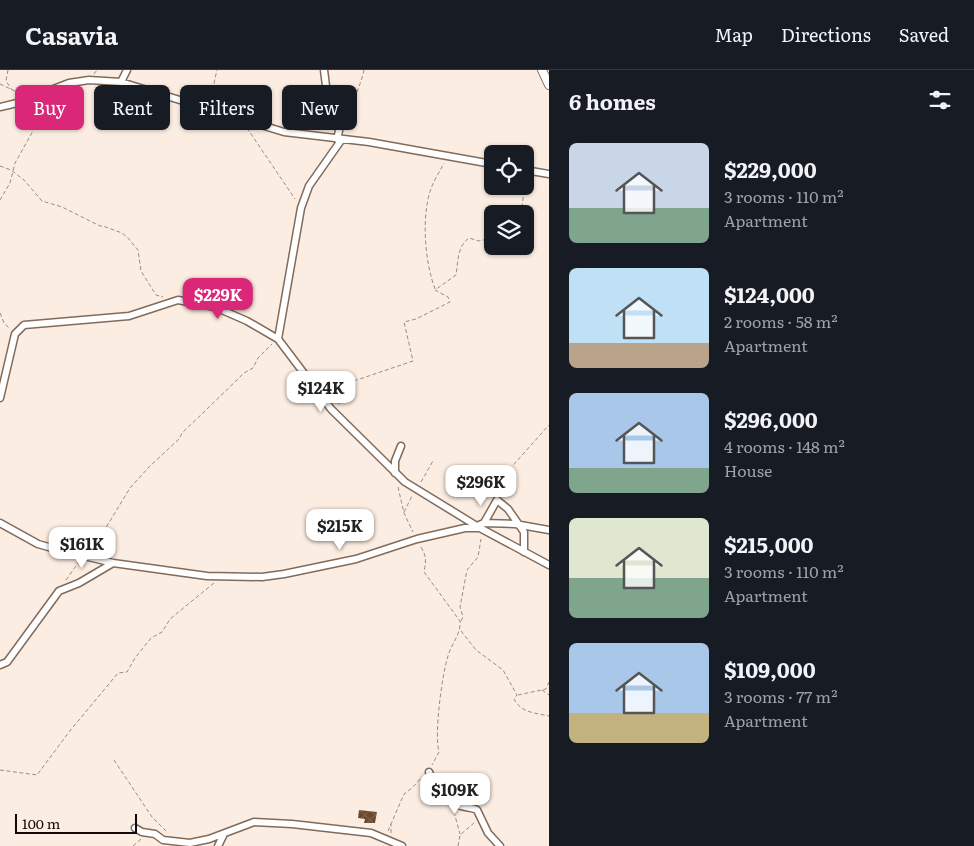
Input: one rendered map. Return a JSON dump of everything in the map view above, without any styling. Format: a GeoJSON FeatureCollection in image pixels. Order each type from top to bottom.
{"type":"FeatureCollection","features":[{"type":"Feature","properties":{"kind":"street"},"geometry":{"type":"LineString","coordinates":[[121,82],[127,70]]}},
{"type":"Feature","properties":{"kind":"street"},"geometry":{"type":"LineString","coordinates":[[278,339],[301,208],[309,186],[339,139],[339,131],[326,86],[324,70]]}},
{"type":"Feature","properties":{"kind":"street"},"geometry":{"type":"LineString","coordinates":[[542,70],[549,85]]}},
{"type":"Feature","properties":{"kind":"street"},"geometry":{"type":"LineString","coordinates":[[66,85],[89,80],[121,82],[180,99]]}},
{"type":"Feature","properties":{"kind":"street"},"geometry":{"type":"LineString","coordinates":[[0,107],[15,102]]}},
{"type":"Feature","properties":{"kind":"street"},"geometry":{"type":"LineString","coordinates":[[272,129],[448,155],[484,162]]}},
{"type":"Feature","properties":{"kind":"street"},"geometry":{"type":"LineString","coordinates":[[534,172],[549,174]]}},
{"type":"Feature","properties":{"kind":"street"},"geometry":{"type":"LineString","coordinates":[[0,398],[15,334],[24,325],[128,316],[178,300],[215,307],[278,339],[331,410],[395,473],[416,490],[549,565]]}},
{"type":"Feature","properties":{"kind":"street"},"geometry":{"type":"LineString","coordinates":[[395,473],[395,461],[401,446]]}},
{"type":"Feature","properties":{"kind":"street"},"geometry":{"type":"LineString","coordinates":[[482,527],[496,500],[508,508],[518,524],[524,536],[524,552]]}},
{"type":"Feature","properties":{"kind":"street"},"geometry":{"type":"LineString","coordinates":[[0,523],[38,544],[114,563],[220,577],[262,577],[284,574],[356,558],[417,539],[465,528],[518,524],[549,530]]}},
{"type":"Feature","properties":{"kind":"street"},"geometry":{"type":"LineString","coordinates":[[0,665],[7,662],[59,591],[79,583],[114,563]]}},
{"type":"Feature","properties":{"kind":"street"},"geometry":{"type":"LineString","coordinates":[[429,772],[438,789],[455,804],[474,808],[488,833],[500,846]]}},
{"type":"Feature","properties":{"kind":"street"},"geometry":{"type":"LineString","coordinates":[[135,828],[142,832],[155,834],[164,840],[197,842],[258,822],[337,828],[371,833],[402,846]]}},
{"type":"Feature","properties":{"kind":"street"},"geometry":{"type":"LineString","coordinates":[[218,846],[224,834]]}},
{"type":"Feature","properties":{"kind":"path"},"geometry":{"type":"LineString","coordinates":[[8,70],[6,81],[12,91]]}},
{"type":"Feature","properties":{"kind":"path"},"geometry":{"type":"LineString","coordinates":[[214,85],[217,70]]}},
{"type":"Feature","properties":{"kind":"path"},"geometry":{"type":"LineString","coordinates":[[339,131],[361,83],[364,70]]}},
{"type":"Feature","properties":{"kind":"path"},"geometry":{"type":"LineString","coordinates":[[0,84],[15,92]]}},
{"type":"Feature","properties":{"kind":"path"},"geometry":{"type":"LineString","coordinates":[[0,200],[10,183],[11,170],[34,130]]}},
{"type":"Feature","properties":{"kind":"path"},"geometry":{"type":"LineString","coordinates":[[247,130],[267,156],[301,208]]}},
{"type":"Feature","properties":{"kind":"path"},"geometry":{"type":"LineString","coordinates":[[331,410],[344,401],[345,384],[413,361],[404,322],[433,312],[450,302],[448,297],[435,290],[431,278],[428,256],[427,205],[433,182],[448,155]]}},
{"type":"Feature","properties":{"kind":"path"},"geometry":{"type":"LineString","coordinates":[[0,166],[11,170],[24,180],[42,201],[62,207],[100,226],[122,233],[138,250],[142,262],[141,271],[156,295],[178,300]]}},
{"type":"Feature","properties":{"kind":"path"},"geometry":{"type":"LineString","coordinates":[[435,290],[456,275],[457,259],[465,241],[469,238],[484,241]]}},
{"type":"Feature","properties":{"kind":"path"},"geometry":{"type":"LineString","coordinates":[[0,314],[4,323],[15,334]]}},
{"type":"Feature","properties":{"kind":"path"},"geometry":{"type":"LineString","coordinates":[[90,557],[130,488],[149,466],[179,439],[182,433],[244,373],[253,368],[258,358],[278,339]]}},
{"type":"Feature","properties":{"kind":"path"},"geometry":{"type":"LineString","coordinates":[[496,500],[502,492],[508,471],[549,425]]}},
{"type":"Feature","properties":{"kind":"path"},"geometry":{"type":"LineString","coordinates":[[404,513],[433,460]]}},
{"type":"Feature","properties":{"kind":"path"},"geometry":{"type":"LineString","coordinates":[[395,473],[404,513],[426,554],[424,572],[460,621]]}},
{"type":"Feature","properties":{"kind":"path"},"geometry":{"type":"LineString","coordinates":[[482,527],[478,557],[467,570],[460,607],[462,617],[460,621],[461,630],[476,650],[503,670],[517,695],[515,703],[538,715],[549,716]]}},
{"type":"Feature","properties":{"kind":"path"},"geometry":{"type":"LineString","coordinates":[[59,591],[83,555]]}},
{"type":"Feature","properties":{"kind":"path"},"geometry":{"type":"LineString","coordinates":[[0,770],[37,775],[118,672],[127,672],[135,658],[151,638],[162,632],[170,619],[208,590],[220,577]]}},
{"type":"Feature","properties":{"kind":"path"},"geometry":{"type":"LineString","coordinates":[[388,840],[391,823],[404,794],[429,772],[439,752],[436,744],[448,655],[461,630]]}},
{"type":"Feature","properties":{"kind":"path"},"geometry":{"type":"LineString","coordinates":[[515,697],[521,693],[546,689],[549,682]]}},
{"type":"Feature","properties":{"kind":"path"},"geometry":{"type":"LineString","coordinates":[[541,690],[549,695]]}},
{"type":"Feature","properties":{"kind":"path"},"geometry":{"type":"LineString","coordinates":[[114,760],[152,817],[173,842]]}},
{"type":"Feature","properties":{"kind":"path"},"geometry":{"type":"LineString","coordinates":[[455,804],[453,814],[460,835],[458,846]]}},
{"type":"Feature","properties":{"kind":"path"},"geometry":{"type":"LineString","coordinates":[[460,835],[476,820],[478,813]]}},
{"type":"Feature","properties":{"kind":"path"},"geometry":{"type":"LineString","coordinates":[[388,840],[391,823]]}},
{"type":"Feature","properties":{"kind":"building"},"geometry":{"type":"Polygon","coordinates":[[[359,810],[377,812],[375,823],[364,823],[365,819],[358,818],[359,810]]]}}]}
